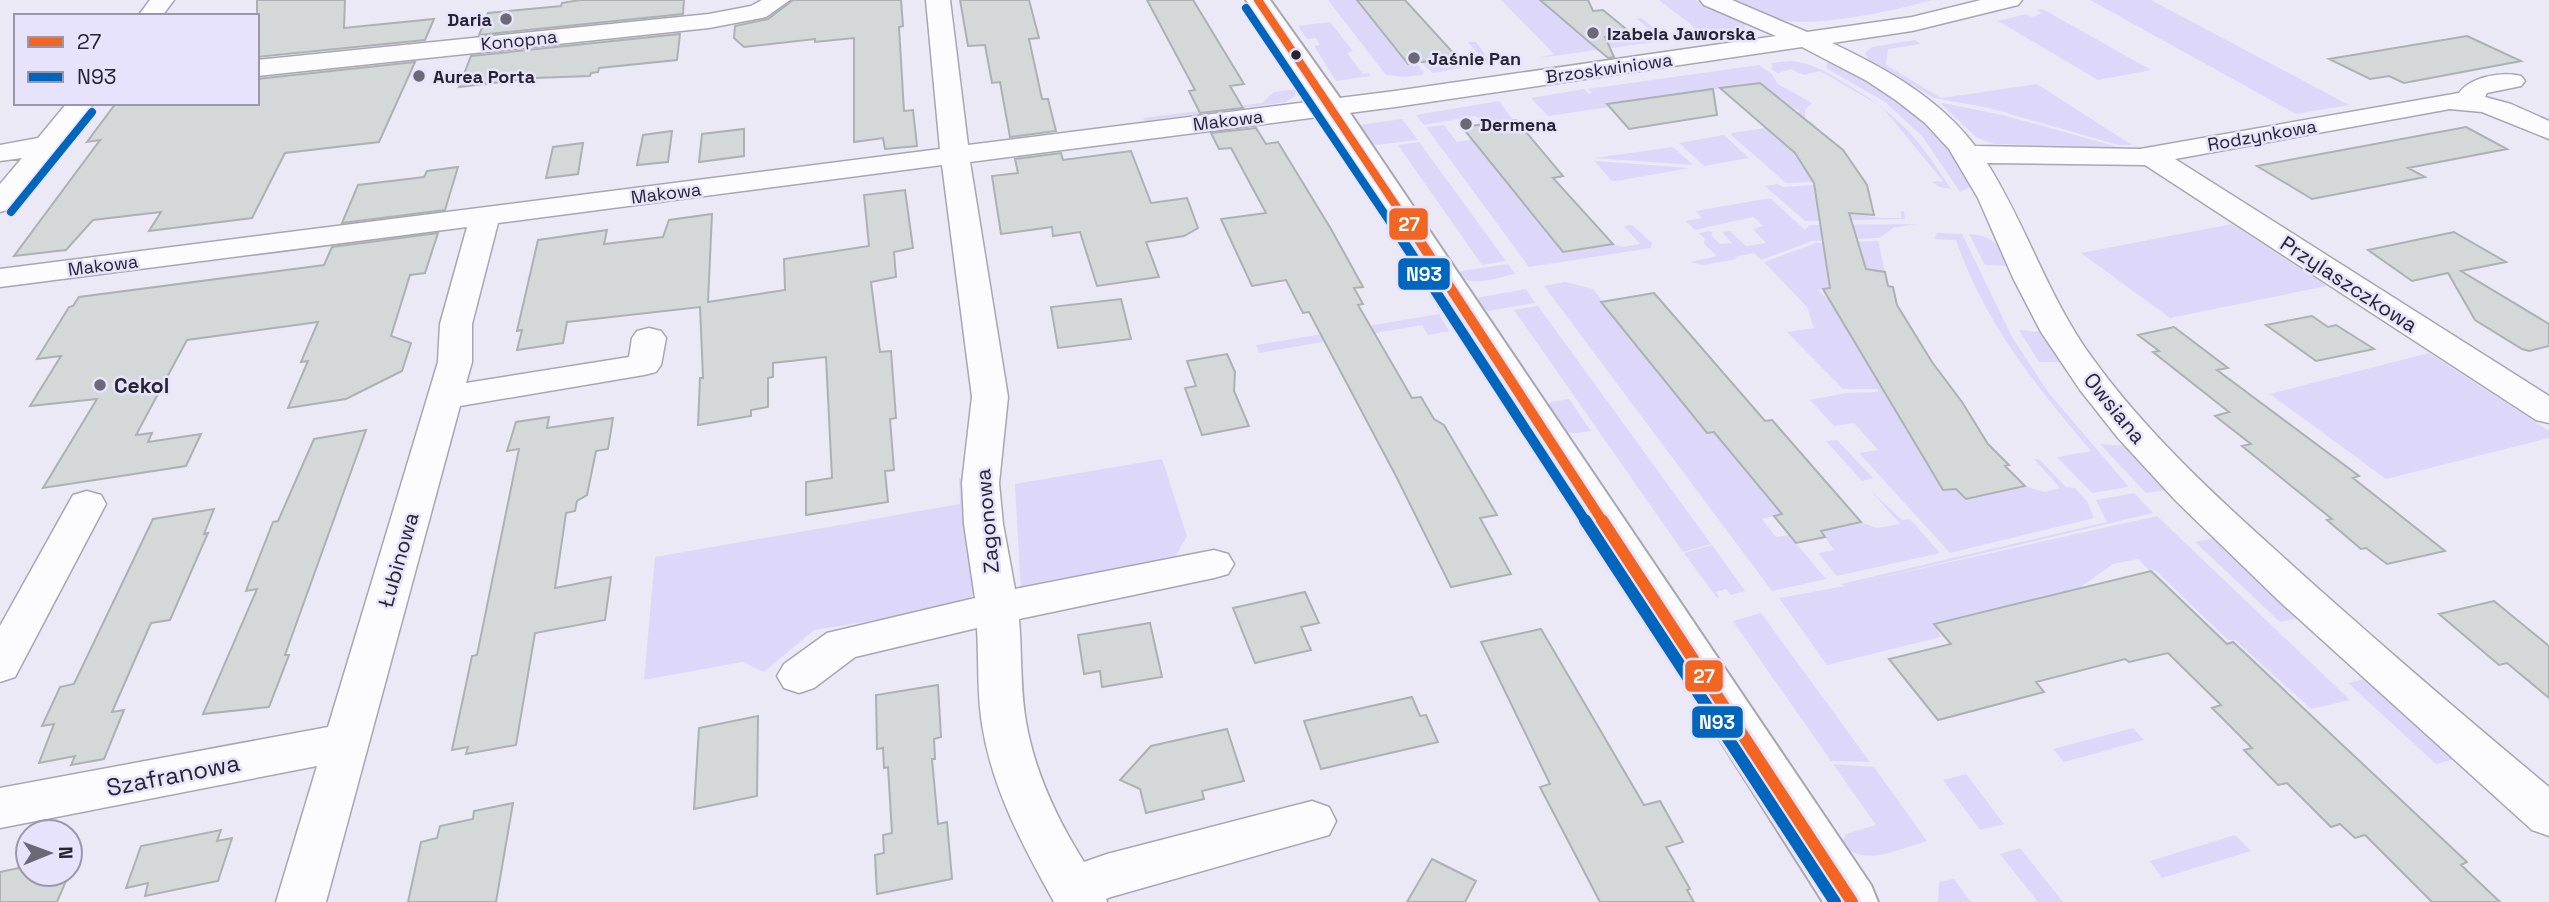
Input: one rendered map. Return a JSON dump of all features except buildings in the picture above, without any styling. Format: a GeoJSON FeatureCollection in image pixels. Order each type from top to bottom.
{"type":"FeatureCollection","features":[{"type":"Feature","properties":{"kind":"street","name":"Konopna"},"geometry":{"type":"LineString","coordinates":[[259,68],[709,20],[758,12],[778,0]]}},
{"type":"Feature","properties":{"kind":"street","name":"Zagonowa"},"geometry":{"type":"LineString","coordinates":[[938,0],[956,156],[990,397],[990,424],[981,460],[981,497],[997,608],[1004,721],[1012,761],[1041,828],[1078,895]]}},
{"type":"Feature","properties":{"kind":"street"},"geometry":{"type":"LineString","coordinates":[[1258,0],[1332,107],[1852,902]]}},
{"type":"Feature","properties":{"kind":"street","name":"Owsiana"},"geometry":{"type":"LineString","coordinates":[[1712,0],[1897,88],[1936,119],[1967,154],[2054,325],[2087,376],[2119,416],[2222,525],[2549,816]]}},
{"type":"Feature","properties":{"kind":"street","name":"Brzoskwiniowa"},"geometry":{"type":"LineString","coordinates":[[1332,107],[1912,24],[2010,0]]}},
{"type":"Feature","properties":{"kind":"street"},"geometry":{"type":"LineString","coordinates":[[2471,101],[2472,93],[2479,87],[2512,80]]}},
{"type":"Feature","properties":{"kind":"street","name":"Rodzynkowa"},"geometry":{"type":"LineString","coordinates":[[1967,154],[2116,157],[2149,155],[2444,101],[2471,101],[2502,109],[2549,131]]}},
{"type":"Feature","properties":{"kind":"street"},"geometry":{"type":"LineString","coordinates":[[0,203],[79,105]]}},
{"type":"Feature","properties":{"kind":"street","name":"Makowa"},"geometry":{"type":"LineString","coordinates":[[0,278],[1332,107]]}},
{"type":"Feature","properties":{"kind":"street"},"geometry":{"type":"LineString","coordinates":[[0,153],[47,145]]}},
{"type":"Feature","properties":{"kind":"street","name":"Przylaszczkowa"},"geometry":{"type":"LineString","coordinates":[[2149,155],[2549,412]]}},
{"type":"Feature","properties":{"kind":"street","name":"Łubinowa"},"geometry":{"type":"LineString","coordinates":[[301,902],[455,362],[452,339],[456,318],[484,216]]}},
{"type":"Feature","properties":{"kind":"street"},"geometry":{"type":"LineString","coordinates":[[444,398],[645,366]]}},
{"type":"Feature","properties":{"kind":"street"},"geometry":{"type":"LineString","coordinates":[[0,665],[87,504]]}},
{"type":"Feature","properties":{"kind":"street"},"geometry":{"type":"LineString","coordinates":[[799,676],[842,644],[997,608],[1214,564]]}},
{"type":"Feature","properties":{"kind":"street","name":"Szafranowa"},"geometry":{"type":"LineString","coordinates":[[0,808],[345,742]]}},
{"type":"Feature","properties":{"kind":"street"},"geometry":{"type":"LineString","coordinates":[[1078,895],[1107,876],[1312,821]]}},
{"type":"Feature","properties":{"kind":"shaded area"},"geometry":{"type":"Polygon","coordinates":[[[1328,0],[1357,0],[1388,39],[1394,39],[1424,72],[1422,75],[1386,75],[1328,0]]]}},
{"type":"Feature","properties":{"kind":"shaded area"},"geometry":{"type":"Polygon","coordinates":[[[1501,0],[1540,0],[1559,17],[1565,16],[1570,26],[1603,49],[1540,58],[1554,54],[1501,0]]]}},
{"type":"Feature","properties":{"kind":"shaded area"},"geometry":{"type":"Polygon","coordinates":[[[1659,0],[1695,0],[1746,23],[1743,31],[1676,39],[1703,34],[1659,0]]]}},
{"type":"Feature","properties":{"kind":"shaded area"},"geometry":{"type":"Polygon","coordinates":[[[1731,0],[1932,0],[1850,18],[1805,22],[1768,17],[1731,0]]]}},
{"type":"Feature","properties":{"kind":"shaded area"},"geometry":{"type":"Polygon","coordinates":[[[2090,0],[2151,0],[2349,105],[2296,114],[2090,0]]]}},
{"type":"Feature","properties":{"kind":"shaded area"},"geometry":{"type":"Polygon","coordinates":[[[2042,9],[2151,70],[2098,80],[1998,21],[2026,14],[2032,17],[2042,13],[2036,10],[2042,9]]]}},
{"type":"Feature","properties":{"kind":"shaded area"},"geometry":{"type":"Polygon","coordinates":[[[1641,18],[1669,40],[1610,48],[1598,38],[1653,32],[1637,19],[1641,18]]]}},
{"type":"Feature","properties":{"kind":"shaded area"},"geometry":{"type":"Polygon","coordinates":[[[1330,22],[1353,51],[1347,53],[1363,74],[1369,73],[1371,76],[1336,81],[1314,46],[1320,45],[1316,38],[1307,39],[1298,26],[1330,22]]]}},
{"type":"Feature","properties":{"kind":"shaded area"},"geometry":{"type":"Polygon","coordinates":[[[1915,40],[1921,44],[1888,49],[1886,65],[1941,98],[2037,84],[2132,145],[2118,145],[1989,108],[1934,98],[1868,60],[1865,53],[1872,47],[1915,40]]]}},
{"type":"Feature","properties":{"kind":"shaded area"},"geometry":{"type":"Polygon","coordinates":[[[1468,42],[1476,42],[1491,63],[1433,73],[1421,62],[1481,57],[1468,42]]]}},
{"type":"Feature","properties":{"kind":"shaded area"},"geometry":{"type":"Polygon","coordinates":[[[1828,60],[1894,97],[1924,120],[1953,152],[1972,186],[1960,192],[1922,136],[1885,102],[1826,68],[1828,60]]]}},
{"type":"Feature","properties":{"kind":"shaded area"},"geometry":{"type":"Polygon","coordinates":[[[1790,61],[1822,70],[1878,104],[1820,71],[1804,75],[1791,69],[1778,73],[1770,69],[1773,67],[1771,63],[1790,61]]]}},
{"type":"Feature","properties":{"kind":"shaded area"},"geometry":{"type":"Polygon","coordinates":[[[1759,65],[1772,74],[1778,84],[1812,103],[1805,110],[1805,118],[1784,122],[1800,111],[1786,104],[1760,83],[1608,104],[1609,107],[1548,116],[1531,98],[1584,89],[1589,94],[1592,93],[1588,89],[1759,65]]]}},
{"type":"Feature","properties":{"kind":"shaded area"},"geometry":{"type":"Polygon","coordinates":[[[1296,89],[1295,96],[1286,102],[1145,121],[1143,118],[1262,103],[1274,92],[1296,89]]]}},
{"type":"Feature","properties":{"kind":"shaded area"},"geometry":{"type":"Polygon","coordinates":[[[1499,101],[1513,120],[1485,123],[1475,116],[1424,125],[1416,115],[1499,101]]]}},
{"type":"Feature","properties":{"kind":"shaded area"},"geometry":{"type":"Polygon","coordinates":[[[1941,104],[2003,115],[2118,147],[1994,144],[1976,137],[1941,104]]]}},
{"type":"Feature","properties":{"kind":"shaded area"},"geometry":{"type":"Polygon","coordinates":[[[1884,109],[1927,153],[1951,189],[1932,182],[1943,181],[1884,109]]]}},
{"type":"Feature","properties":{"kind":"shaded area"},"geometry":{"type":"Polygon","coordinates":[[[1402,119],[1418,140],[1372,144],[1358,125],[1402,119]]]}},
{"type":"Feature","properties":{"kind":"shaded area"},"geometry":{"type":"Polygon","coordinates":[[[1811,121],[1817,128],[1796,131],[1780,140],[1795,153],[1813,182],[1786,183],[1731,135],[1732,133],[1811,121]]]}},
{"type":"Feature","properties":{"kind":"shaded area"},"geometry":{"type":"Polygon","coordinates":[[[1444,125],[1457,142],[1474,139],[1563,252],[1612,244],[1623,247],[1640,244],[1624,226],[1632,225],[1652,243],[1651,248],[1529,267],[1426,127],[1444,125]]]}},
{"type":"Feature","properties":{"kind":"shaded area"},"geometry":{"type":"Polygon","coordinates":[[[1724,135],[1749,158],[1704,166],[1679,143],[1724,135]]]}},
{"type":"Feature","properties":{"kind":"shaded area"},"geometry":{"type":"Polygon","coordinates":[[[1419,142],[1506,261],[1482,265],[1398,145],[1419,142]]]}},
{"type":"Feature","properties":{"kind":"shaded area"},"geometry":{"type":"Polygon","coordinates":[[[1673,147],[1693,165],[1594,158],[1673,147]]]}},
{"type":"Feature","properties":{"kind":"shaded area"},"geometry":{"type":"Polygon","coordinates":[[[1594,161],[1690,168],[1612,181],[1594,161]]]}},
{"type":"Feature","properties":{"kind":"shaded area"},"geometry":{"type":"Polygon","coordinates":[[[1778,184],[1783,187],[1814,185],[1819,210],[1882,218],[1901,218],[1901,211],[1904,211],[1905,219],[1805,221],[1765,186],[1778,184]]]}},
{"type":"Feature","properties":{"kind":"shaded area"},"geometry":{"type":"Polygon","coordinates":[[[1770,198],[1805,230],[1809,225],[1916,224],[1893,228],[1879,238],[1812,241],[1761,260],[1754,253],[1703,265],[1690,262],[1717,256],[1704,244],[1705,239],[1699,233],[1710,231],[1720,244],[1732,243],[1722,232],[1730,231],[1746,246],[1766,243],[1753,229],[1763,226],[1753,217],[1695,230],[1686,221],[1702,218],[1696,211],[1770,198]]]}},
{"type":"Feature","properties":{"kind":"shaded area"},"geometry":{"type":"Polygon","coordinates":[[[2232,224],[2327,286],[2170,318],[2081,253],[2232,224]]]}},
{"type":"Feature","properties":{"kind":"shaded area"},"geometry":{"type":"Polygon","coordinates":[[[1937,233],[1962,234],[2012,337],[2048,392],[2129,487],[2092,493],[2057,457],[2091,451],[2013,352],[1981,298],[1956,240],[1934,239],[1937,233]]]}},
{"type":"Feature","properties":{"kind":"shaded area"},"geometry":{"type":"Polygon","coordinates":[[[1969,234],[1995,242],[2009,266],[1985,265],[1969,234]]]}},
{"type":"Feature","properties":{"kind":"shaded area"},"geometry":{"type":"Polygon","coordinates":[[[1878,241],[1885,272],[1826,262],[1830,288],[1818,290],[1834,304],[1943,489],[1956,489],[1966,499],[2025,486],[2044,492],[2060,488],[2034,459],[2039,459],[2066,487],[2075,488],[2087,501],[2094,518],[1950,553],[1859,453],[1878,450],[1854,423],[1834,426],[1810,400],[1846,393],[1878,392],[1878,389],[1843,389],[1787,332],[1814,328],[1807,307],[1764,262],[1816,243],[1878,241]]]}},
{"type":"Feature","properties":{"kind":"shaded area"},"geometry":{"type":"Polygon","coordinates":[[[1508,264],[1515,274],[1470,281],[1458,274],[1462,271],[1508,264]]]}},
{"type":"Feature","properties":{"kind":"shaded area"},"geometry":{"type":"Polygon","coordinates":[[[1565,282],[1593,289],[1707,433],[1714,432],[1782,514],[1762,519],[1776,537],[1789,535],[1826,579],[1772,591],[1544,286],[1565,282]]]}},
{"type":"Feature","properties":{"kind":"shaded area"},"geometry":{"type":"Polygon","coordinates":[[[1526,289],[1535,303],[1488,311],[1476,300],[1481,297],[1526,289]]]}},
{"type":"Feature","properties":{"kind":"shaded area"},"geometry":{"type":"Polygon","coordinates":[[[1538,306],[1711,544],[1683,552],[1514,310],[1538,306]]]}},
{"type":"Feature","properties":{"kind":"shaded area"},"geometry":{"type":"Polygon","coordinates":[[[1439,314],[1449,331],[1428,335],[1422,325],[1259,353],[1256,345],[1439,314]]]}},
{"type":"Feature","properties":{"kind":"shaded area"},"geometry":{"type":"Polygon","coordinates":[[[2019,330],[2041,332],[2062,362],[2039,362],[2019,330]]]}},
{"type":"Feature","properties":{"kind":"shaded area"},"geometry":{"type":"Polygon","coordinates":[[[2429,353],[2549,431],[2549,438],[2386,479],[2270,394],[2429,353]]]}},
{"type":"Feature","properties":{"kind":"shaded area"},"geometry":{"type":"Polygon","coordinates":[[[1569,399],[1591,431],[1568,432],[1557,422],[1548,407],[1551,402],[1569,399]]]}},
{"type":"Feature","properties":{"kind":"shaded area"},"geometry":{"type":"Polygon","coordinates":[[[1837,440],[1873,478],[1862,481],[1826,441],[1837,440]]]}},
{"type":"Feature","properties":{"kind":"shaded area"},"geometry":{"type":"Polygon","coordinates":[[[2100,444],[2128,446],[2168,490],[2146,493],[2100,444]]]}},
{"type":"Feature","properties":{"kind":"shaded area"},"geometry":{"type":"Polygon","coordinates":[[[1162,459],[1187,536],[1170,566],[1021,594],[1015,484],[1162,459]]]}},
{"type":"Feature","properties":{"kind":"shaded area"},"geometry":{"type":"Polygon","coordinates":[[[967,477],[976,592],[961,607],[814,630],[764,672],[742,662],[644,680],[655,557],[960,504],[959,478],[967,477]]]}},
{"type":"Feature","properties":{"kind":"shaded area"},"geometry":{"type":"Polygon","coordinates":[[[1871,491],[1902,520],[1910,519],[1940,553],[1837,576],[1818,553],[1834,550],[1821,531],[1861,522],[1877,528],[1900,524],[1871,491]]]}},
{"type":"Feature","properties":{"kind":"shaded area"},"geometry":{"type":"Polygon","coordinates":[[[2134,493],[2153,513],[1870,580],[2157,516],[2350,700],[2311,709],[2235,640],[2228,640],[2155,570],[2149,570],[2138,559],[2113,564],[2078,589],[1934,623],[1941,637],[1827,665],[1779,598],[1845,586],[1841,584],[2107,522],[2096,500],[2134,493]]]}},
{"type":"Feature","properties":{"kind":"shaded area"},"geometry":{"type":"Polygon","coordinates":[[[2219,539],[2303,617],[2280,622],[2195,542],[2219,539]]]}},
{"type":"Feature","properties":{"kind":"shaded area"},"geometry":{"type":"Polygon","coordinates":[[[1712,545],[1745,591],[1731,595],[1726,589],[1716,592],[1719,597],[1717,598],[1684,553],[1712,545]]]}},
{"type":"Feature","properties":{"kind":"shaded area"},"geometry":{"type":"Polygon","coordinates":[[[1761,613],[1870,762],[1831,761],[1733,621],[1761,613]]]}},
{"type":"Feature","properties":{"kind":"shaded area"},"geometry":{"type":"Polygon","coordinates":[[[2369,678],[2460,757],[2436,764],[2348,683],[2369,678]]]}},
{"type":"Feature","properties":{"kind":"shaded area"},"geometry":{"type":"Polygon","coordinates":[[[2133,728],[2144,740],[2064,762],[2053,749],[2133,728]]]}},
{"type":"Feature","properties":{"kind":"shaded area"},"geometry":{"type":"Polygon","coordinates":[[[1833,764],[1874,767],[1927,841],[1882,855],[1859,855],[1850,850],[1842,842],[1846,834],[1876,825],[1833,764]]]}},
{"type":"Feature","properties":{"kind":"shaded area"},"geometry":{"type":"Polygon","coordinates":[[[1966,774],[2004,824],[1980,830],[1943,780],[1966,774]]]}},
{"type":"Feature","properties":{"kind":"shaded area"},"geometry":{"type":"Polygon","coordinates":[[[2235,835],[2251,851],[2162,878],[2150,861],[2235,835]]]}},
{"type":"Feature","properties":{"kind":"shaded area"},"geometry":{"type":"Polygon","coordinates":[[[2020,848],[2063,902],[2038,902],[2000,854],[2020,848]]]}},
{"type":"Feature","properties":{"kind":"shaded area"},"geometry":{"type":"Polygon","coordinates":[[[1954,879],[1971,902],[1938,902],[1939,882],[1954,879]]]}},
{"type":"Feature","properties":{"kind":"transit line","name":"27"},"geometry":{"type":"LineString","coordinates":[[1258,0],[1332,107],[1852,902]]}},
{"type":"Feature","properties":{"kind":"transit line","name":"N93"},"geometry":{"type":"LineString","coordinates":[[1246,8],[1320,115],[1835,902]]}},
{"type":"Feature","properties":{"kind":"transit line","name":"N93"},"geometry":{"type":"LineString","coordinates":[[11,212],[92,112]]}},
{"type":"Feature","properties":{"kind":"place","name":"Daria"},"geometry":{"type":"Point","coordinates":[506,19]}},
{"type":"Feature","properties":{"kind":"place","name":"Izabela Jaworska"},"geometry":{"type":"Point","coordinates":[1593,33]}},
{"type":"Feature","properties":{"kind":"place","name":"Jaśnie Pan"},"geometry":{"type":"Point","coordinates":[1414,58]}},
{"type":"Feature","properties":{"kind":"place","name":"Aurea Porta"},"geometry":{"type":"Point","coordinates":[419,76]}},
{"type":"Feature","properties":{"kind":"place","name":"Dermena"},"geometry":{"type":"Point","coordinates":[1466,124]}},
{"type":"Feature","properties":{"kind":"place","name":"Cekol"},"geometry":{"type":"Point","coordinates":[100,385]}}]}
